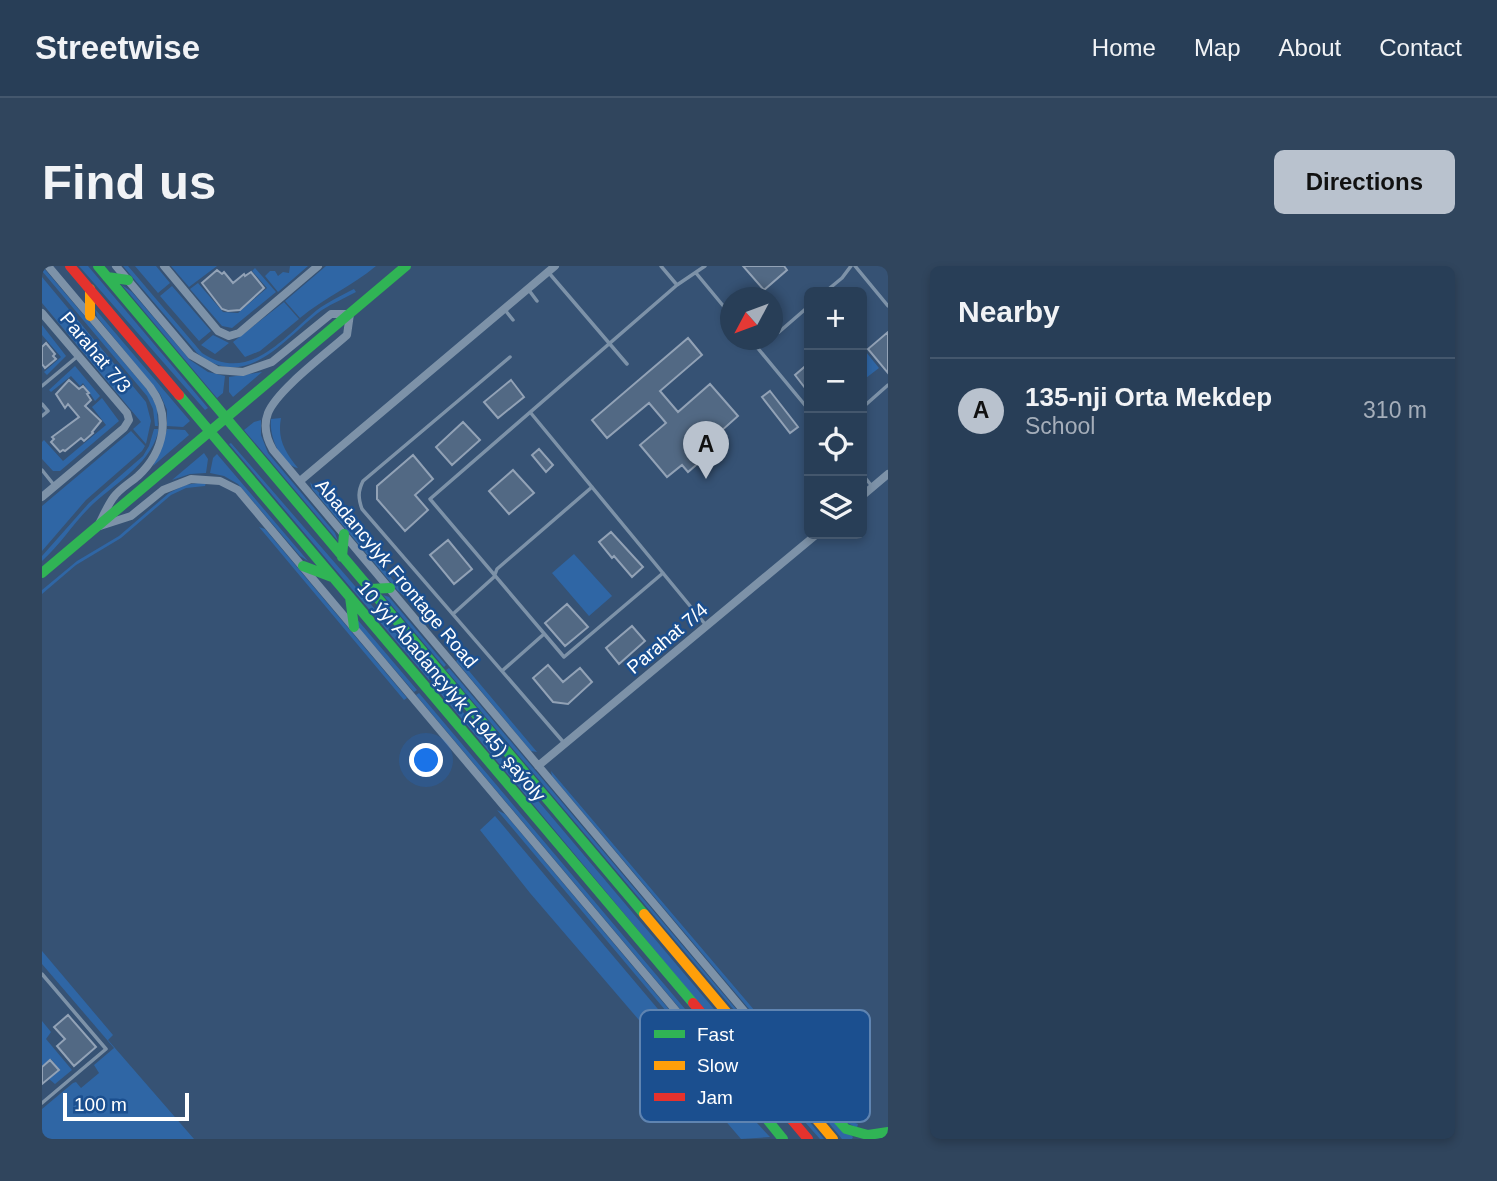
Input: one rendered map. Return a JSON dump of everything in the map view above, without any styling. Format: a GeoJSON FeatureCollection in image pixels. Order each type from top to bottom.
{"type":"FeatureCollection","features":[{"type":"Feature","properties":{"kind":"main road"},"geometry":{"type":"LineString","coordinates":[[59,266],[71,267]]}},
{"type":"Feature","properties":{"kind":"main road","name":"10 ýyl Abadançylyk (1945) şaýoly"},"geometry":{"type":"LineString","coordinates":[[98,266],[724,1010]]}},
{"type":"Feature","properties":{"kind":"main road"},"geometry":{"type":"LineString","coordinates":[[42,573],[406,266]]}},
{"type":"Feature","properties":{"kind":"main road","name":"10 ýyl Abadançylyk (1945) şaýoly"},"geometry":{"type":"LineString","coordinates":[[71,267],[699,1010]]}},
{"type":"Feature","properties":{"kind":"main road"},"geometry":{"type":"LineString","coordinates":[[107,277],[128,280]]}},
{"type":"Feature","properties":{"kind":"main road"},"geometry":{"type":"LineString","coordinates":[[90,289],[90,316]]}},
{"type":"Feature","properties":{"kind":"main road"},"geometry":{"type":"LineString","coordinates":[[342,557],[344,534]]}},
{"type":"Feature","properties":{"kind":"main road"},"geometry":{"type":"LineString","coordinates":[[303,566],[333,577]]}},
{"type":"Feature","properties":{"kind":"main road"},"geometry":{"type":"LineString","coordinates":[[369,589],[390,588]]}},
{"type":"Feature","properties":{"kind":"main road"},"geometry":{"type":"LineString","coordinates":[[350,597],[354,627]]}},
{"type":"Feature","properties":{"kind":"main road"},"geometry":{"type":"LineString","coordinates":[[769,1122],[783,1139]]}},
{"type":"Feature","properties":{"kind":"main road","name":"10 ýyl Abadançylyk (1945) şaýoly"},"geometry":{"type":"LineString","coordinates":[[794,1122],[808,1139]]}},
{"type":"Feature","properties":{"kind":"main road","name":"10 ýyl Abadançylyk (1945) şaýoly"},"geometry":{"type":"LineString","coordinates":[[819,1122],[833,1139]]}},
{"type":"Feature","properties":{"kind":"main road"},"geometry":{"type":"LineString","coordinates":[[839,1122],[846,1129],[868,1135],[888,1132]]}},
{"type":"Feature","properties":{"kind":"street"},"geometry":{"type":"LineString","coordinates":[[48,266],[154,393],[162,408],[164,419],[161,439],[152,459],[139,475],[114,496],[97,527]]}},
{"type":"Feature","properties":{"kind":"street"},"geometry":{"type":"LineString","coordinates":[[116,266],[191,355],[210,368],[225,372],[243,372],[272,362],[331,314],[349,314]]}},
{"type":"Feature","properties":{"kind":"street"},"geometry":{"type":"LineString","coordinates":[[164,266],[218,331],[229,336],[239,333],[318,266]]}},
{"type":"Feature","properties":{"kind":"street"},"geometry":{"type":"LineString","coordinates":[[300,481],[551,269]]}},
{"type":"Feature","properties":{"kind":"street","name":"Parahat 7/3"},"geometry":{"type":"LineString","coordinates":[[42,313],[127,413],[129,420],[124,428],[42,498]]}},
{"type":"Feature","properties":{"kind":"street","name":"Abadancylyk Frontage Road"},"geometry":{"type":"LineString","coordinates":[[349,314],[347,335],[277,398],[268,413],[265,425],[269,444],[742,1010]]}},
{"type":"Feature","properties":{"kind":"street"},"geometry":{"type":"LineString","coordinates":[[867,492],[888,474]]}},
{"type":"Feature","properties":{"kind":"street"},"geometry":{"type":"LineString","coordinates":[[97,527],[131,516],[156,495],[191,479],[213,479],[237,490],[675,1010]]}},
{"type":"Feature","properties":{"kind":"street","name":"Parahat 7/4"},"geometry":{"type":"LineString","coordinates":[[538,766],[811,539]]}},
{"type":"Feature","properties":{"kind":"lane"},"geometry":{"type":"LineString","coordinates":[[661,266],[677,285]]}},
{"type":"Feature","properties":{"kind":"lane"},"geometry":{"type":"LineString","coordinates":[[663,573],[564,657],[430,499],[677,285],[705,266]]}},
{"type":"Feature","properties":{"kind":"lane"},"geometry":{"type":"LineString","coordinates":[[830,287],[853,266],[888,306]]}},
{"type":"Feature","properties":{"kind":"lane"},"geometry":{"type":"LineString","coordinates":[[551,269],[627,364]]}},
{"type":"Feature","properties":{"kind":"lane"},"geometry":{"type":"LineString","coordinates":[[696,273],[720,302]]}},
{"type":"Feature","properties":{"kind":"lane"},"geometry":{"type":"LineString","coordinates":[[528,289],[537,301]]}},
{"type":"Feature","properties":{"kind":"lane"},"geometry":{"type":"LineString","coordinates":[[504,309],[513,320]]}},
{"type":"Feature","properties":{"kind":"lane"},"geometry":{"type":"LineString","coordinates":[[783,329],[804,310]]}},
{"type":"Feature","properties":{"kind":"lane"},"geometry":{"type":"LineString","coordinates":[[760,350],[804,404]]}},
{"type":"Feature","properties":{"kind":"lane"},"geometry":{"type":"LineString","coordinates":[[42,386],[78,356]]}},
{"type":"Feature","properties":{"kind":"lane"},"geometry":{"type":"LineString","coordinates":[[510,357],[363,481],[359,500],[362,509],[565,744]]}},
{"type":"Feature","properties":{"kind":"lane"},"geometry":{"type":"LineString","coordinates":[[867,404],[888,385]]}},
{"type":"Feature","properties":{"kind":"lane"},"geometry":{"type":"LineString","coordinates":[[42,404],[48,411],[42,416]]}},
{"type":"Feature","properties":{"kind":"lane"},"geometry":{"type":"LineString","coordinates":[[530,412],[707,626]]}},
{"type":"Feature","properties":{"kind":"lane"},"geometry":{"type":"LineString","coordinates":[[42,470],[55,486]]}},
{"type":"Feature","properties":{"kind":"lane"},"geometry":{"type":"LineString","coordinates":[[864,476],[873,487]]}},
{"type":"Feature","properties":{"kind":"lane"},"geometry":{"type":"LineString","coordinates":[[453,614],[495,575],[497,569],[592,487]]}},
{"type":"Feature","properties":{"kind":"lane"},"geometry":{"type":"LineString","coordinates":[[502,671],[544,634]]}},
{"type":"Feature","properties":{"kind":"lane"},"geometry":{"type":"LineString","coordinates":[[42,974],[106,1049],[42,1103]]}},
{"type":"Feature","properties":{"kind":"shaded area"},"geometry":{"type":"Polygon","coordinates":[[[42,266],[150,393],[157,408],[158,426],[155,426],[153,409],[147,396],[42,271],[42,266]]]}},
{"type":"Feature","properties":{"kind":"shaded area"},"geometry":{"type":"Polygon","coordinates":[[[79,266],[88,266],[208,408],[205,410],[79,266]]]}},
{"type":"Feature","properties":{"kind":"shaded area"},"geometry":{"type":"Polygon","coordinates":[[[123,266],[128,266],[202,353],[219,361],[235,363],[264,354],[321,307],[354,289],[356,292],[322,310],[264,357],[249,365],[232,367],[215,364],[197,353],[123,266]]]}},
{"type":"Feature","properties":{"kind":"shaded area"},"geometry":{"type":"Polygon","coordinates":[[[135,266],[156,266],[170,283],[158,293],[135,266]]]}},
{"type":"Feature","properties":{"kind":"shaded area"},"geometry":{"type":"Polygon","coordinates":[[[171,266],[217,266],[189,287],[171,266]]]}},
{"type":"Feature","properties":{"kind":"shaded area"},"geometry":{"type":"Polygon","coordinates":[[[290,266],[308,266],[278,292],[265,276],[270,271],[275,271],[278,276],[283,272],[289,273],[290,266]]]}},
{"type":"Feature","properties":{"kind":"shaded area"},"geometry":{"type":"Polygon","coordinates":[[[326,266],[376,266],[300,318],[285,301],[326,266]]]}},
{"type":"Feature","properties":{"kind":"shaded area"},"geometry":{"type":"Polygon","coordinates":[[[255,268],[276,292],[232,328],[222,326],[190,289],[198,283],[223,312],[238,313],[267,288],[252,271],[255,268]]]}},
{"type":"Feature","properties":{"kind":"shaded area"},"geometry":{"type":"Polygon","coordinates":[[[42,277],[146,402],[151,421],[146,444],[133,429],[141,422],[42,303],[42,277]]]}},
{"type":"Feature","properties":{"kind":"shaded area"},"geometry":{"type":"Polygon","coordinates":[[[122,285],[132,292],[190,360],[208,372],[225,376],[223,393],[217,398],[122,285]]]}},
{"type":"Feature","properties":{"kind":"shaded area"},"geometry":{"type":"Polygon","coordinates":[[[172,286],[211,331],[199,341],[160,296],[172,286]]]}},
{"type":"Feature","properties":{"kind":"shaded area"},"geometry":{"type":"Polygon","coordinates":[[[284,302],[299,319],[260,351],[245,357],[233,342],[284,302]]]}},
{"type":"Feature","properties":{"kind":"shaded area"},"geometry":{"type":"Polygon","coordinates":[[[95,309],[190,421],[183,427],[167,426],[167,410],[160,394],[97,317],[95,309]]]}},
{"type":"Feature","properties":{"kind":"shaded area"},"geometry":{"type":"Polygon","coordinates":[[[42,325],[66,356],[47,375],[44,372],[61,357],[42,335],[42,325]]]}},
{"type":"Feature","properties":{"kind":"shaded area"},"geometry":{"type":"Polygon","coordinates":[[[213,335],[229,343],[215,354],[201,345],[213,335]]]}},
{"type":"Feature","properties":{"kind":"shaded area"},"geometry":{"type":"Polygon","coordinates":[[[867,353],[879,368],[867,377],[867,353]]]}},
{"type":"Feature","properties":{"kind":"shaded area"},"geometry":{"type":"Polygon","coordinates":[[[75,366],[100,396],[95,401],[83,383],[80,386],[71,376],[51,392],[49,390],[75,366]]]}},
{"type":"Feature","properties":{"kind":"shaded area"},"geometry":{"type":"Polygon","coordinates":[[[262,372],[233,397],[229,392],[229,377],[262,372]]]}},
{"type":"Feature","properties":{"kind":"shaded area"},"geometry":{"type":"Polygon","coordinates":[[[102,398],[119,421],[60,471],[53,471],[42,459],[42,442],[44,440],[63,461],[106,425],[92,407],[102,398]]]}},
{"type":"Feature","properties":{"kind":"shaded area"},"geometry":{"type":"Polygon","coordinates":[[[281,418],[283,445],[298,468],[286,461],[274,441],[271,419],[281,418]]]}},
{"type":"Feature","properties":{"kind":"shaded area"},"geometry":{"type":"Polygon","coordinates":[[[261,420],[261,435],[268,453],[335,533],[338,541],[244,430],[261,420]]]}},
{"type":"Feature","properties":{"kind":"shaded area"},"geometry":{"type":"Polygon","coordinates":[[[154,429],[158,429],[158,433],[146,456],[89,508],[42,561],[42,556],[89,503],[143,456],[154,429]]]}},
{"type":"Feature","properties":{"kind":"shaded area"},"geometry":{"type":"Polygon","coordinates":[[[167,429],[185,430],[189,435],[153,466],[162,446],[167,429]]]}},
{"type":"Feature","properties":{"kind":"shaded area"},"geometry":{"type":"Polygon","coordinates":[[[131,431],[145,446],[142,451],[86,500],[42,551],[42,506],[131,431]]]}},
{"type":"Feature","properties":{"kind":"shaded area"},"geometry":{"type":"Polygon","coordinates":[[[231,443],[433,676],[429,680],[229,444],[231,443]]]}},
{"type":"Feature","properties":{"kind":"shaded area"},"geometry":{"type":"Polygon","coordinates":[[[204,453],[208,459],[206,473],[190,474],[172,480],[204,453]]]}},
{"type":"Feature","properties":{"kind":"shaded area"},"geometry":{"type":"Polygon","coordinates":[[[217,454],[308,561],[300,556],[238,484],[224,476],[210,473],[213,458],[217,454]]]}},
{"type":"Feature","properties":{"kind":"shaded area"},"geometry":{"type":"Polygon","coordinates":[[[310,482],[410,601],[397,590],[312,489],[310,482]]]}},
{"type":"Feature","properties":{"kind":"shaded area"},"geometry":{"type":"Polygon","coordinates":[[[206,483],[205,486],[186,488],[171,495],[121,538],[76,565],[42,594],[42,590],[77,561],[119,536],[169,493],[185,485],[206,483]]]}},
{"type":"Feature","properties":{"kind":"shaded area"},"geometry":{"type":"Polygon","coordinates":[[[259,527],[265,529],[407,698],[404,700],[259,527]]]}},
{"type":"Feature","properties":{"kind":"shaded area"},"geometry":{"type":"Polygon","coordinates":[[[574,554],[612,596],[589,616],[552,573],[574,554]]]}},
{"type":"Feature","properties":{"kind":"shaded area"},"geometry":{"type":"Polygon","coordinates":[[[383,595],[389,597],[446,665],[444,667],[383,595]]]}},
{"type":"Feature","properties":{"kind":"shaded area"},"geometry":{"type":"Polygon","coordinates":[[[356,618],[417,690],[414,692],[359,628],[356,618]]]}},
{"type":"Feature","properties":{"kind":"shaded area"},"geometry":{"type":"Polygon","coordinates":[[[459,659],[537,752],[531,751],[456,661],[459,659]]]}},
{"type":"Feature","properties":{"kind":"shaded area"},"geometry":{"type":"Polygon","coordinates":[[[449,668],[737,1010],[734,1010],[446,670],[449,668]]]}},
{"type":"Feature","properties":{"kind":"shaded area"},"geometry":{"type":"Polygon","coordinates":[[[435,679],[715,1010],[705,1010],[692,995],[431,682],[435,679]]]}},
{"type":"Feature","properties":{"kind":"shaded area"},"geometry":{"type":"Polygon","coordinates":[[[419,693],[686,1010],[681,1010],[416,695],[419,693]]]}},
{"type":"Feature","properties":{"kind":"shaded area"},"geometry":{"type":"Polygon","coordinates":[[[551,771],[754,1010],[750,1010],[552,776],[551,771]]]}},
{"type":"Feature","properties":{"kind":"shaded area"},"geometry":{"type":"Polygon","coordinates":[[[497,810],[505,814],[669,1010],[665,1010],[497,810]]]}},
{"type":"Feature","properties":{"kind":"shaded area"},"geometry":{"type":"Polygon","coordinates":[[[495,816],[659,1010],[640,1010],[640,1021],[480,830],[495,816]]]}},
{"type":"Feature","properties":{"kind":"shaded area"},"geometry":{"type":"Polygon","coordinates":[[[42,951],[113,1035],[108,1040],[194,1139],[42,1139],[42,1109],[73,1083],[76,1082],[81,1088],[99,1073],[94,1065],[114,1048],[42,964],[42,951]]]}},
{"type":"Feature","properties":{"kind":"shaded area"},"geometry":{"type":"Polygon","coordinates":[[[42,1021],[51,1032],[46,1039],[72,1070],[55,1084],[49,1079],[60,1070],[51,1059],[42,1066],[42,1021]]]}},
{"type":"Feature","properties":{"kind":"shaded area"},"geometry":{"type":"Polygon","coordinates":[[[726,1122],[756,1122],[770,1137],[741,1139],[726,1122]]]}},
{"type":"Feature","properties":{"kind":"shaded area"},"geometry":{"type":"Polygon","coordinates":[[[805,1122],[810,1122],[824,1139],[820,1139],[805,1122]]]}},
{"type":"Feature","properties":{"kind":"shaded area"},"geometry":{"type":"Polygon","coordinates":[[[828,1122],[837,1122],[853,1137],[842,1139],[828,1122]]]}},
{"type":"Feature","properties":{"kind":"shaded area"},"geometry":{"type":"Polygon","coordinates":[[[846,1122],[858,1124],[857,1128],[846,1122]]]}},
{"type":"Feature","properties":{"kind":"building"},"geometry":{"type":"Polygon","coordinates":[[[743,266],[784,266],[787,270],[767,287],[761,287],[743,266]]]}},
{"type":"Feature","properties":{"kind":"building"},"geometry":{"type":"Polygon","coordinates":[[[217,270],[222,274],[224,272],[233,283],[251,272],[264,288],[240,310],[222,309],[202,283],[217,270]]]}},
{"type":"Feature","properties":{"kind":"building"},"geometry":{"type":"Polygon","coordinates":[[[888,332],[888,373],[868,349],[888,332]]]}},
{"type":"Feature","properties":{"kind":"building"},"geometry":{"type":"Polygon","coordinates":[[[688,338],[702,355],[660,391],[678,412],[710,384],[738,416],[711,440],[717,447],[688,472],[682,465],[667,477],[640,445],[666,423],[649,403],[607,438],[592,420],[688,338]]]}},
{"type":"Feature","properties":{"kind":"building"},"geometry":{"type":"Polygon","coordinates":[[[46,343],[56,359],[45,368],[42,364],[42,347],[46,343]]]}},
{"type":"Feature","properties":{"kind":"building"},"geometry":{"type":"Polygon","coordinates":[[[804,367],[804,387],[795,375],[804,367]]]}},
{"type":"Feature","properties":{"kind":"building"},"geometry":{"type":"Polygon","coordinates":[[[69,380],[79,389],[83,386],[89,393],[87,394],[91,400],[85,406],[101,421],[84,441],[81,438],[60,452],[51,442],[54,439],[52,437],[79,417],[68,404],[65,408],[56,394],[69,380]]]}},
{"type":"Feature","properties":{"kind":"building"},"geometry":{"type":"Polygon","coordinates":[[[511,380],[524,397],[498,418],[484,402],[511,380]]]}},
{"type":"Feature","properties":{"kind":"building"},"geometry":{"type":"Polygon","coordinates":[[[770,391],[798,427],[790,433],[762,397],[770,391]]]}},
{"type":"Feature","properties":{"kind":"building"},"geometry":{"type":"Polygon","coordinates":[[[463,422],[480,440],[452,465],[436,447],[463,422]]]}},
{"type":"Feature","properties":{"kind":"building"},"geometry":{"type":"Polygon","coordinates":[[[539,449],[553,465],[546,472],[532,455],[539,449]]]}},
{"type":"Feature","properties":{"kind":"building"},"geometry":{"type":"Polygon","coordinates":[[[413,455],[433,479],[415,495],[428,510],[405,531],[377,499],[377,486],[413,455]]]}},
{"type":"Feature","properties":{"kind":"building"},"geometry":{"type":"Polygon","coordinates":[[[513,470],[534,493],[509,514],[489,491],[513,470]]]}},
{"type":"Feature","properties":{"kind":"building"},"geometry":{"type":"Polygon","coordinates":[[[611,532],[643,567],[632,577],[599,542],[611,532]]]}},
{"type":"Feature","properties":{"kind":"building"},"geometry":{"type":"Polygon","coordinates":[[[448,540],[472,569],[454,584],[430,555],[448,540]]]}},
{"type":"Feature","properties":{"kind":"building"},"geometry":{"type":"Polygon","coordinates":[[[567,604],[588,627],[565,646],[545,623],[567,604]]]}},
{"type":"Feature","properties":{"kind":"building"},"geometry":{"type":"Polygon","coordinates":[[[632,626],[645,641],[619,664],[606,648],[632,626]]]}},
{"type":"Feature","properties":{"kind":"building"},"geometry":{"type":"Polygon","coordinates":[[[548,665],[563,682],[580,668],[592,682],[568,704],[553,702],[533,678],[548,665]]]}},
{"type":"Feature","properties":{"kind":"building"},"geometry":{"type":"Polygon","coordinates":[[[68,1015],[96,1047],[74,1066],[57,1046],[65,1039],[54,1027],[68,1015]]]}},
{"type":"Feature","properties":{"kind":"building"},"geometry":{"type":"Polygon","coordinates":[[[50,1060],[59,1070],[42,1084],[42,1067],[50,1060]]]}},
{"type":"Feature","properties":{"kind":"traffic: fast"},"geometry":{"type":"LineString","coordinates":[[98,266],[644,914]]}},
{"type":"Feature","properties":{"kind":"traffic: fast"},"geometry":{"type":"LineString","coordinates":[[42,573],[406,266]]}},
{"type":"Feature","properties":{"kind":"traffic: fast"},"geometry":{"type":"LineString","coordinates":[[107,277],[128,280]]}},
{"type":"Feature","properties":{"kind":"traffic: fast"},"geometry":{"type":"LineString","coordinates":[[179,395],[693,1003]]}},
{"type":"Feature","properties":{"kind":"traffic: fast"},"geometry":{"type":"LineString","coordinates":[[342,557],[344,534]]}},
{"type":"Feature","properties":{"kind":"traffic: fast"},"geometry":{"type":"LineString","coordinates":[[303,566],[332,577]]}},
{"type":"Feature","properties":{"kind":"traffic: fast"},"geometry":{"type":"LineString","coordinates":[[369,589],[390,588]]}},
{"type":"Feature","properties":{"kind":"traffic: fast"},"geometry":{"type":"LineString","coordinates":[[350,597],[354,627]]}},
{"type":"Feature","properties":{"kind":"traffic: fast"},"geometry":{"type":"LineString","coordinates":[[769,1122],[783,1139]]}},
{"type":"Feature","properties":{"kind":"traffic: fast"},"geometry":{"type":"LineString","coordinates":[[840,1122],[846,1129],[868,1135],[888,1132]]}},
{"type":"Feature","properties":{"kind":"traffic: slow"},"geometry":{"type":"LineString","coordinates":[[90,289],[90,316]]}},
{"type":"Feature","properties":{"kind":"traffic: slow"},"geometry":{"type":"LineString","coordinates":[[644,914],[725,1010]]}},
{"type":"Feature","properties":{"kind":"traffic: slow"},"geometry":{"type":"LineString","coordinates":[[819,1122],[833,1139]]}},
{"type":"Feature","properties":{"kind":"traffic: jam"},"geometry":{"type":"LineString","coordinates":[[70,266],[179,395]]}},
{"type":"Feature","properties":{"kind":"traffic: jam"},"geometry":{"type":"LineString","coordinates":[[693,1003],[699,1010]]}},
{"type":"Feature","properties":{"kind":"traffic: jam"},"geometry":{"type":"LineString","coordinates":[[794,1122],[808,1139]]}},
{"type":"Feature","properties":{"kind":"place","name":"135-nji Orta Mekdep"},"geometry":{"type":"Point","coordinates":[706,479]}}]}
